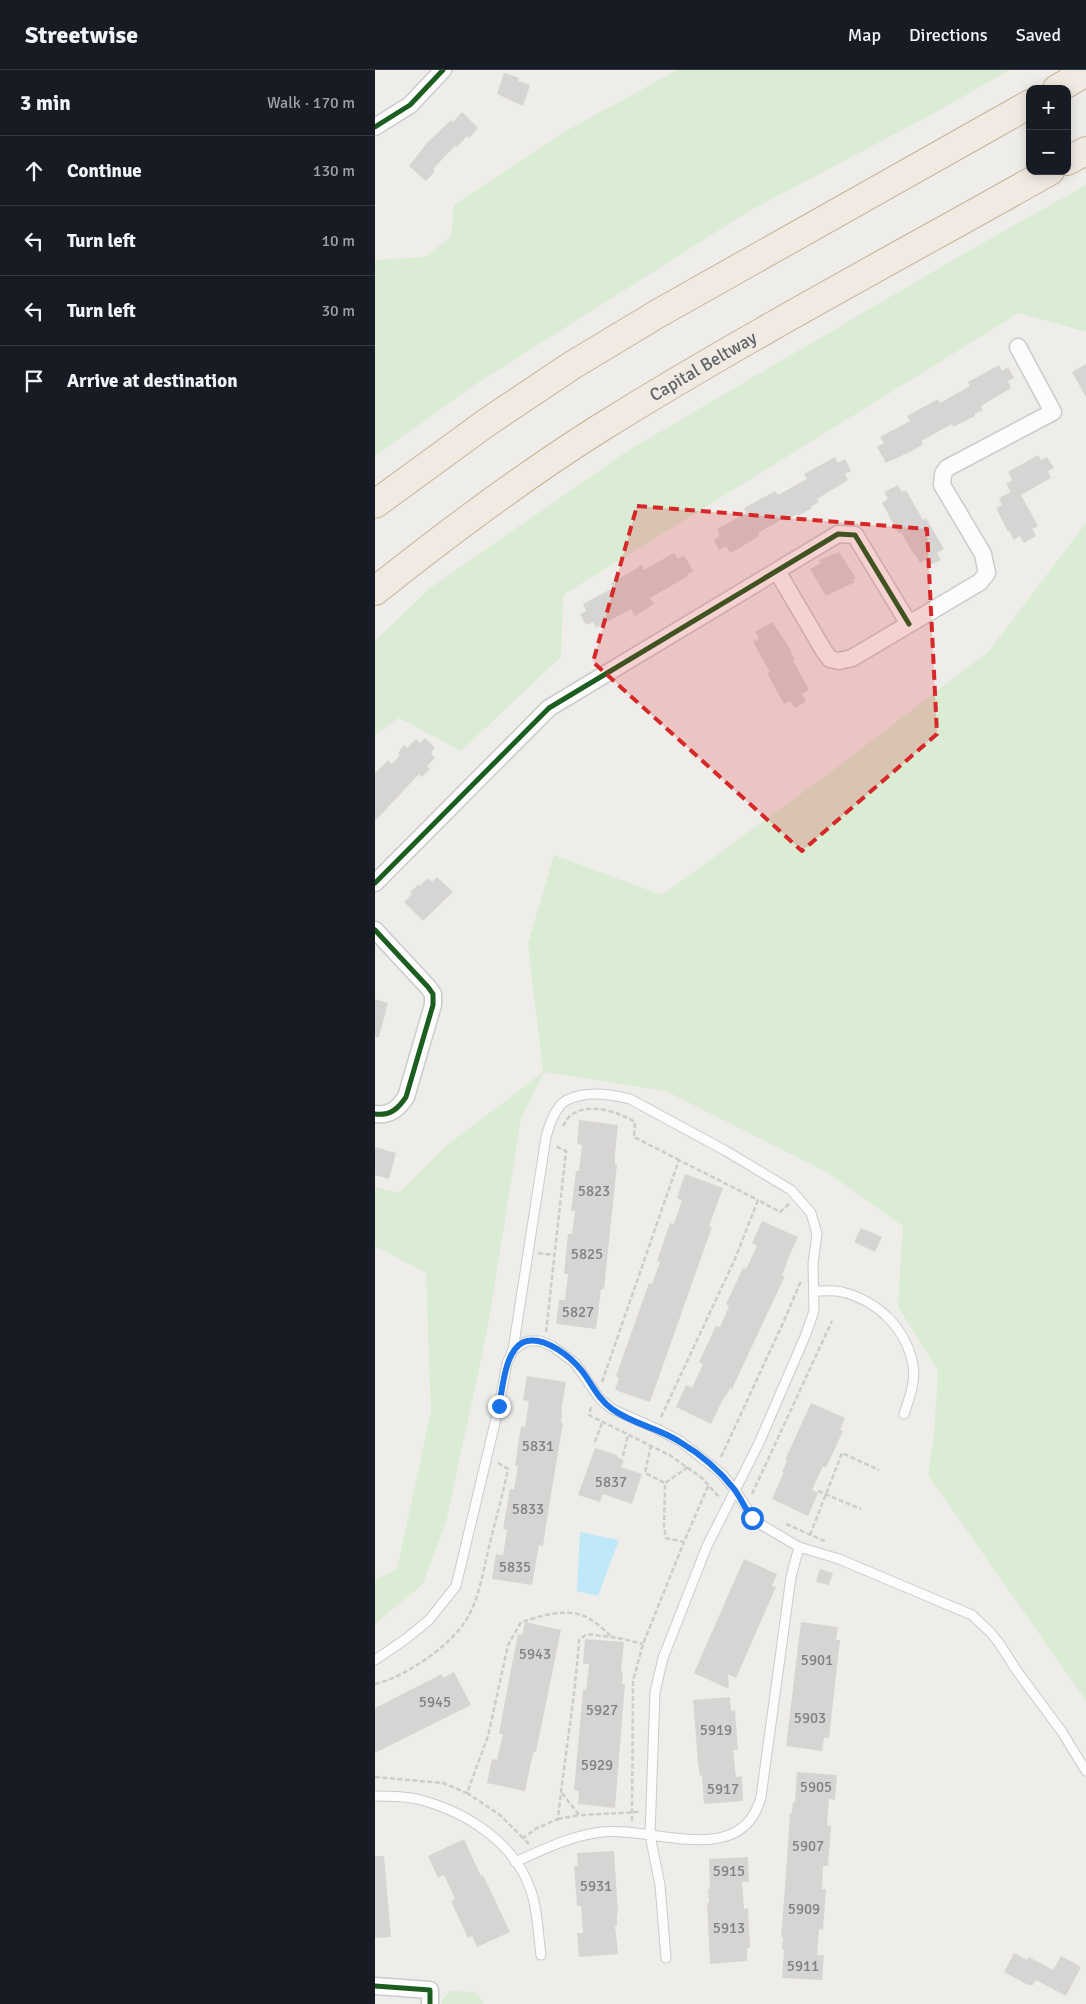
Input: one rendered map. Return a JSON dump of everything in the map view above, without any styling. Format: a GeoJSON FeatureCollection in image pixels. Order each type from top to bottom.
{"type":"FeatureCollection","features":[{"type":"Feature","properties":{"kind":"highway"},"geometry":{"type":"LineString","coordinates":[[1064,85],[1086,72]]}},
{"type":"Feature","properties":{"kind":"highway"},"geometry":{"type":"LineString","coordinates":[[375,504],[486,423],[571,366],[659,313],[1026,106]]}},
{"type":"Feature","properties":{"kind":"highway"},"geometry":{"type":"LineString","coordinates":[[1071,160],[1086,151]]}},
{"type":"Feature","properties":{"kind":"highway","name":"Capital Beltway"},"geometry":{"type":"LineString","coordinates":[[375,591],[444,536],[518,483],[604,426],[689,374],[1043,175]]}},
{"type":"Feature","properties":{"kind":"street"},"geometry":{"type":"LineString","coordinates":[[375,127],[410,105],[443,70]]}},
{"type":"Feature","properties":{"kind":"street"},"geometry":{"type":"LineString","coordinates":[[777,571],[830,659],[839,661],[852,658],[980,582],[987,573],[983,554],[942,485],[943,474],[947,468],[1053,412],[1018,347]]}},
{"type":"Feature","properties":{"kind":"street"},"geometry":{"type":"LineString","coordinates":[[375,884],[549,708],[838,534],[855,534],[909,624]]}},
{"type":"Feature","properties":{"kind":"street"},"geometry":{"type":"LineString","coordinates":[[375,930],[433,994],[433,1005],[406,1097],[393,1112],[375,1114]]}},
{"type":"Feature","properties":{"kind":"street"},"geometry":{"type":"LineString","coordinates":[[375,1986],[430,1997]]}},
{"type":"Feature","properties":{"kind":"lane"},"geometry":{"type":"LineString","coordinates":[[375,1660],[429,1620],[456,1586],[499,1406],[507,1363],[513,1350],[545,1137],[560,1106],[567,1100],[577,1097],[601,1094],[630,1099],[726,1151],[791,1190],[805,1204],[815,1224],[817,1234],[813,1264],[814,1311],[759,1444],[707,1546],[663,1658],[655,1692],[650,1835],[660,1885],[666,1958]]}},
{"type":"Feature","properties":{"kind":"lane"},"geometry":{"type":"LineString","coordinates":[[815,1291],[840,1291],[867,1301],[892,1320],[906,1343],[913,1366],[913,1386],[904,1414]]}},
{"type":"Feature","properties":{"kind":"lane"},"geometry":{"type":"LineString","coordinates":[[513,1350],[527,1341],[540,1341],[552,1346],[575,1363],[600,1399],[612,1410],[657,1429],[680,1442],[722,1474],[755,1521],[799,1546],[839,1559],[972,1615],[999,1643],[1062,1732],[1086,1772]]}},
{"type":"Feature","properties":{"kind":"lane"},"geometry":{"type":"LineString","coordinates":[[515,1862],[576,1838],[601,1832],[621,1831],[677,1840],[724,1837],[736,1833],[753,1818],[761,1797],[791,1577],[799,1546]]}},
{"type":"Feature","properties":{"kind":"lane"},"geometry":{"type":"LineString","coordinates":[[375,1796],[416,1799],[457,1814],[479,1826],[498,1841],[515,1862],[531,1890],[535,1906],[541,1955]]}},
{"type":"Feature","properties":{"kind":"path"},"geometry":{"type":"LineString","coordinates":[[561,1129],[569,1116],[587,1109],[618,1112],[635,1122],[634,1137],[780,1212],[791,1202]]}},
{"type":"Feature","properties":{"kind":"path"},"geometry":{"type":"LineString","coordinates":[[550,1335],[545,1332],[566,1152],[553,1146],[555,1141]]}},
{"type":"Feature","properties":{"kind":"path"},"geometry":{"type":"LineString","coordinates":[[596,1377],[600,1386],[679,1160]]}},
{"type":"Feature","properties":{"kind":"path"},"geometry":{"type":"LineString","coordinates":[[661,1417],[735,1259],[758,1200]]}},
{"type":"Feature","properties":{"kind":"path"},"geometry":{"type":"LineString","coordinates":[[721,1457],[804,1273]]}},
{"type":"Feature","properties":{"kind":"path"},"geometry":{"type":"LineString","coordinates":[[750,1497],[832,1321]]}},
{"type":"Feature","properties":{"kind":"path"},"geometry":{"type":"LineString","coordinates":[[593,1402],[589,1415],[602,1423],[651,1445],[688,1467],[717,1495],[729,1503]]}},
{"type":"Feature","properties":{"kind":"path"},"geometry":{"type":"LineString","coordinates":[[653,1414],[666,1420]]}},
{"type":"Feature","properties":{"kind":"path"},"geometry":{"type":"LineString","coordinates":[[595,1442],[602,1423]]}},
{"type":"Feature","properties":{"kind":"path"},"geometry":{"type":"LineString","coordinates":[[623,1456],[628,1435]]}},
{"type":"Feature","properties":{"kind":"path"},"geometry":{"type":"LineString","coordinates":[[651,1445],[645,1473],[665,1483]]}},
{"type":"Feature","properties":{"kind":"path"},"geometry":{"type":"LineString","coordinates":[[715,1453],[721,1457],[740,1480]]}},
{"type":"Feature","properties":{"kind":"path"},"geometry":{"type":"LineString","coordinates":[[810,1535],[842,1453],[879,1470]]}},
{"type":"Feature","properties":{"kind":"path"},"geometry":{"type":"LineString","coordinates":[[375,1684],[403,1672],[423,1660],[455,1635],[470,1613],[502,1503],[508,1469],[495,1462]]}},
{"type":"Feature","properties":{"kind":"path"},"geometry":{"type":"LineString","coordinates":[[665,1483],[688,1467]]}},
{"type":"Feature","properties":{"kind":"path"},"geometry":{"type":"LineString","coordinates":[[665,1483],[664,1517],[666,1538],[684,1542],[708,1486]]}},
{"type":"Feature","properties":{"kind":"path"},"geometry":{"type":"LineString","coordinates":[[818,1491],[861,1509]]}},
{"type":"Feature","properties":{"kind":"path"},"geometry":{"type":"LineString","coordinates":[[779,1521],[835,1544]]}},
{"type":"Feature","properties":{"kind":"path"},"geometry":{"type":"LineString","coordinates":[[467,1793],[488,1736],[508,1645],[521,1622],[553,1613],[577,1614],[589,1619],[612,1637]]}},
{"type":"Feature","properties":{"kind":"path"},"geometry":{"type":"LineString","coordinates":[[558,1820],[568,1734],[577,1681],[579,1640],[587,1634],[643,1644]]}},
{"type":"Feature","properties":{"kind":"path"},"geometry":{"type":"LineString","coordinates":[[375,1777],[443,1783],[467,1793],[501,1815],[536,1853]]}},
{"type":"Feature","properties":{"kind":"path"},"geometry":{"type":"LineString","coordinates":[[561,1792],[579,1815]]}},
{"type":"Feature","properties":{"kind":"path"},"geometry":{"type":"LineString","coordinates":[[523,1838],[537,1828],[579,1815],[651,1812]]}},
{"type":"Feature","properties":{"kind":"highlighted area"},"geometry":{"type":"Polygon","coordinates":[[[637,506],[927,529],[937,734],[802,851],[593,662],[637,506]]]}},
{"type":"Feature","properties":{"kind":"green space"},"geometry":{"type":"Polygon","coordinates":[[[677,70],[1010,70],[927,117],[751,210],[476,384],[375,456],[375,260],[425,257],[451,237],[454,205],[566,131],[677,70]]]}},
{"type":"Feature","properties":{"kind":"green space"},"geometry":{"type":"Polygon","coordinates":[[[1086,185],[1086,332],[1019,313],[563,595],[561,657],[461,751],[399,718],[375,735],[375,641],[430,588],[629,450],[965,253],[1086,185]]]}},
{"type":"Feature","properties":{"kind":"green space"},"geometry":{"type":"Polygon","coordinates":[[[1086,523],[1086,1701],[928,1475],[934,1435],[938,1371],[898,1307],[903,1226],[828,1173],[666,1091],[544,1072],[521,1119],[487,1332],[446,1522],[423,1584],[375,1624],[375,1580],[397,1569],[431,1411],[426,1273],[375,1246],[375,1187],[399,1193],[446,1146],[543,1072],[528,944],[554,855],[662,895],[832,771],[989,651],[1086,523]]]}},
{"type":"Feature","properties":{"kind":"green space"},"geometry":{"type":"Polygon","coordinates":[[[450,1991],[475,1992],[483,2001],[483,2004],[442,2004],[442,2000],[450,1991]]]}},
{"type":"Feature","properties":{"kind":"water"},"geometry":{"type":"Polygon","coordinates":[[[580,1532],[619,1540],[598,1596],[577,1591],[580,1532]]]}},
{"type":"Feature","properties":{"kind":"building"},"geometry":{"type":"Polygon","coordinates":[[[504,73],[519,78],[518,81],[530,85],[523,106],[497,94],[504,73]]]}},
{"type":"Feature","properties":{"kind":"building"},"geometry":{"type":"Polygon","coordinates":[[[462,112],[478,128],[469,138],[467,136],[457,147],[455,146],[433,169],[435,171],[426,181],[409,166],[427,143],[451,120],[453,122],[462,112]]]}},
{"type":"Feature","properties":{"kind":"building"},"geometry":{"type":"Polygon","coordinates":[[[1086,364],[1086,397],[1072,372],[1086,364]]]}},
{"type":"Feature","properties":{"kind":"building"},"geometry":{"type":"Polygon","coordinates":[[[999,365],[1002,371],[1008,367],[1014,378],[1008,381],[1011,388],[981,406],[983,410],[974,414],[975,416],[953,427],[952,424],[921,441],[923,444],[914,450],[886,463],[877,447],[884,443],[880,437],[910,421],[907,416],[938,399],[940,403],[970,386],[968,382],[999,365]]]}},
{"type":"Feature","properties":{"kind":"building"},"geometry":{"type":"Polygon","coordinates":[[[1038,455],[1041,460],[1047,457],[1054,468],[1048,471],[1051,478],[1021,495],[1038,526],[1032,529],[1036,536],[1024,543],[1020,536],[1014,540],[996,508],[1002,505],[999,498],[1011,492],[1006,484],[1012,480],[1008,472],[1038,455]]]}},
{"type":"Feature","properties":{"kind":"building"},"geometry":{"type":"Polygon","coordinates":[[[835,457],[838,463],[845,459],[851,471],[845,474],[848,480],[817,499],[819,502],[811,506],[812,508],[798,516],[797,514],[790,518],[789,515],[758,533],[759,536],[738,549],[730,553],[726,546],[719,550],[714,540],[720,536],[717,529],[746,513],[744,508],[775,491],[778,495],[807,479],[804,474],[835,457]]]}},
{"type":"Feature","properties":{"kind":"building"},"geometry":{"type":"Polygon","coordinates":[[[898,485],[902,492],[906,490],[923,520],[926,518],[944,549],[937,553],[941,560],[930,565],[927,559],[920,563],[901,532],[899,534],[882,503],[888,499],[884,492],[898,485]]]}},
{"type":"Feature","properties":{"kind":"building"},"geometry":{"type":"Polygon","coordinates":[[[839,552],[856,578],[853,580],[855,582],[826,596],[810,569],[821,563],[819,560],[839,552]]]}},
{"type":"Feature","properties":{"kind":"building"},"geometry":{"type":"Polygon","coordinates":[[[674,553],[678,559],[684,555],[693,571],[687,574],[688,576],[650,598],[654,604],[635,616],[631,609],[596,628],[593,622],[586,625],[580,614],[586,611],[583,604],[613,588],[611,583],[642,565],[644,570],[674,553]]]}},
{"type":"Feature","properties":{"kind":"building"},"geometry":{"type":"Polygon","coordinates":[[[772,622],[791,650],[795,659],[793,660],[809,690],[802,694],[806,701],[795,708],[790,701],[784,704],[767,673],[770,672],[753,642],[759,638],[755,632],[772,622]]]}},
{"type":"Feature","properties":{"kind":"building"},"geometry":{"type":"Polygon","coordinates":[[[425,738],[435,748],[431,753],[435,758],[427,766],[430,769],[422,777],[419,774],[375,821],[375,773],[388,760],[392,764],[400,755],[398,753],[404,745],[407,748],[416,739],[420,743],[425,738]]]}},
{"type":"Feature","properties":{"kind":"building"},"geometry":{"type":"Polygon","coordinates":[[[437,877],[453,892],[423,921],[404,902],[412,894],[410,892],[419,884],[420,886],[428,878],[432,882],[437,877]]]}},
{"type":"Feature","properties":{"kind":"building"},"geometry":{"type":"Polygon","coordinates":[[[375,999],[388,1003],[379,1037],[375,1037],[375,999]]]}},
{"type":"Feature","properties":{"kind":"building"},"geometry":{"type":"Polygon","coordinates":[[[579,1120],[618,1125],[615,1154],[615,1165],[617,1165],[604,1289],[601,1289],[596,1329],[556,1324],[559,1300],[565,1300],[568,1274],[564,1274],[568,1234],[572,1234],[575,1211],[571,1211],[576,1171],[579,1171],[582,1145],[577,1144],[579,1120]]]}},
{"type":"Feature","properties":{"kind":"building"},"geometry":{"type":"Polygon","coordinates":[[[375,1147],[396,1153],[389,1179],[375,1175],[375,1147]]]}},
{"type":"Feature","properties":{"kind":"building"},"geometry":{"type":"Polygon","coordinates":[[[685,1174],[723,1188],[709,1226],[712,1227],[650,1402],[615,1390],[619,1378],[616,1376],[649,1283],[652,1284],[660,1262],[657,1261],[670,1223],[674,1224],[682,1200],[677,1198],[685,1174]]]}},
{"type":"Feature","properties":{"kind":"building"},"geometry":{"type":"Polygon","coordinates":[[[762,1221],[798,1237],[782,1275],[785,1276],[732,1389],[730,1388],[724,1397],[711,1424],[676,1407],[686,1385],[692,1388],[703,1364],[699,1362],[716,1326],[720,1327],[729,1306],[726,1304],[743,1268],[746,1269],[757,1246],[752,1243],[762,1221]]]}},
{"type":"Feature","properties":{"kind":"building"},"geometry":{"type":"Polygon","coordinates":[[[861,1228],[882,1237],[875,1252],[854,1242],[861,1228]]]}},
{"type":"Feature","properties":{"kind":"building"},"geometry":{"type":"Polygon","coordinates":[[[527,1376],[566,1382],[561,1412],[561,1423],[563,1423],[543,1546],[539,1545],[532,1585],[492,1579],[496,1554],[503,1555],[507,1530],[503,1529],[510,1489],[514,1489],[518,1466],[515,1466],[521,1426],[525,1427],[529,1401],[523,1400],[527,1376]]]}},
{"type":"Feature","properties":{"kind":"building"},"geometry":{"type":"Polygon","coordinates":[[[811,1403],[845,1418],[840,1430],[843,1431],[826,1468],[823,1466],[812,1490],[818,1493],[808,1516],[772,1499],[784,1472],[782,1472],[787,1461],[785,1460],[811,1403]]]}},
{"type":"Feature","properties":{"kind":"building"},"geometry":{"type":"Polygon","coordinates":[[[595,1448],[617,1455],[617,1457],[624,1460],[621,1467],[642,1474],[632,1504],[603,1494],[600,1502],[578,1495],[595,1448]]]}},
{"type":"Feature","properties":{"kind":"building"},"geometry":{"type":"Polygon","coordinates":[[[744,1559],[777,1574],[772,1586],[776,1587],[736,1678],[728,1674],[729,1689],[694,1673],[744,1559]]]}},
{"type":"Feature","properties":{"kind":"building"},"geometry":{"type":"Polygon","coordinates":[[[820,1569],[833,1573],[829,1585],[816,1582],[820,1569]]]}},
{"type":"Feature","properties":{"kind":"building"},"geometry":{"type":"Polygon","coordinates":[[[525,1622],[561,1630],[536,1752],[534,1751],[525,1791],[487,1783],[492,1759],[497,1760],[503,1734],[499,1734],[518,1634],[522,1635],[525,1622]]]}},
{"type":"Feature","properties":{"kind":"building"},"geometry":{"type":"Polygon","coordinates":[[[801,1622],[838,1627],[836,1640],[840,1640],[829,1738],[824,1738],[822,1751],[786,1746],[801,1622]]]}},
{"type":"Feature","properties":{"kind":"building"},"geometry":{"type":"Polygon","coordinates":[[[585,1639],[624,1642],[621,1671],[623,1672],[622,1684],[625,1684],[615,1808],[578,1804],[579,1791],[574,1790],[583,1690],[586,1690],[589,1664],[583,1664],[585,1639]]]}},
{"type":"Feature","properties":{"kind":"building"},"geometry":{"type":"Polygon","coordinates":[[[454,1672],[471,1705],[375,1753],[375,1708],[442,1674],[443,1678],[454,1672]]]}},
{"type":"Feature","properties":{"kind":"building"},"geometry":{"type":"Polygon","coordinates":[[[730,1697],[731,1711],[735,1710],[738,1750],[733,1750],[736,1777],[742,1776],[743,1801],[704,1804],[702,1775],[700,1776],[698,1763],[693,1700],[730,1697]]]}},
{"type":"Feature","properties":{"kind":"building"},"geometry":{"type":"Polygon","coordinates":[[[797,1772],[837,1775],[835,1800],[829,1799],[827,1825],[831,1826],[828,1866],[823,1866],[822,1889],[826,1889],[823,1930],[819,1929],[817,1955],[824,1955],[822,1980],[782,1978],[784,1950],[782,1949],[783,1937],[781,1937],[790,1813],[792,1813],[793,1802],[795,1802],[797,1772]]]}},
{"type":"Feature","properties":{"kind":"building"},"geometry":{"type":"Polygon","coordinates":[[[464,1839],[510,1932],[477,1947],[472,1936],[468,1938],[451,1901],[455,1899],[444,1875],[438,1878],[428,1856],[464,1839]]]}},
{"type":"Feature","properties":{"kind":"building"},"geometry":{"type":"Polygon","coordinates":[[[614,1851],[618,1913],[617,1926],[615,1926],[618,1954],[579,1957],[577,1933],[583,1933],[581,1906],[577,1906],[574,1866],[578,1866],[577,1853],[614,1851]]]}},
{"type":"Feature","properties":{"kind":"building"},"geometry":{"type":"Polygon","coordinates":[[[375,1856],[384,1856],[391,1937],[375,1938],[375,1856]]]}},
{"type":"Feature","properties":{"kind":"building"},"geometry":{"type":"Polygon","coordinates":[[[748,1857],[749,1882],[742,1882],[744,1909],[748,1908],[750,1948],[747,1948],[747,1961],[710,1964],[707,1903],[709,1903],[708,1889],[710,1889],[709,1859],[748,1857]]]}},
{"type":"Feature","properties":{"kind":"building"},"geometry":{"type":"Polygon","coordinates":[[[1014,1953],[1027,1960],[1029,1957],[1053,1970],[1061,1956],[1081,1967],[1066,1996],[1036,1980],[1033,1985],[1028,1985],[1004,1972],[1014,1953]]]}},
{"type":"Feature","properties":{"kind":"cycle path"},"geometry":{"type":"LineString","coordinates":[[375,127],[410,105],[443,70]]}},
{"type":"Feature","properties":{"kind":"cycle path"},"geometry":{"type":"LineString","coordinates":[[375,883],[549,708],[838,534],[855,535],[909,624]]}},
{"type":"Feature","properties":{"kind":"cycle path"},"geometry":{"type":"LineString","coordinates":[[375,930],[433,994],[433,1005],[406,1097],[393,1111],[385,1114],[375,1114]]}},
{"type":"Feature","properties":{"kind":"cycle path"},"geometry":{"type":"LineString","coordinates":[[375,1986],[430,1990],[430,2004]]}},
{"type":"Feature","properties":{"kind":"route"},"geometry":{"type":"LineString","coordinates":[[499,1406],[507,1363],[513,1350],[527,1341],[540,1341],[552,1346],[575,1363],[600,1399],[612,1410],[657,1429],[680,1442],[722,1474],[735,1490],[752,1518]]}}]}
